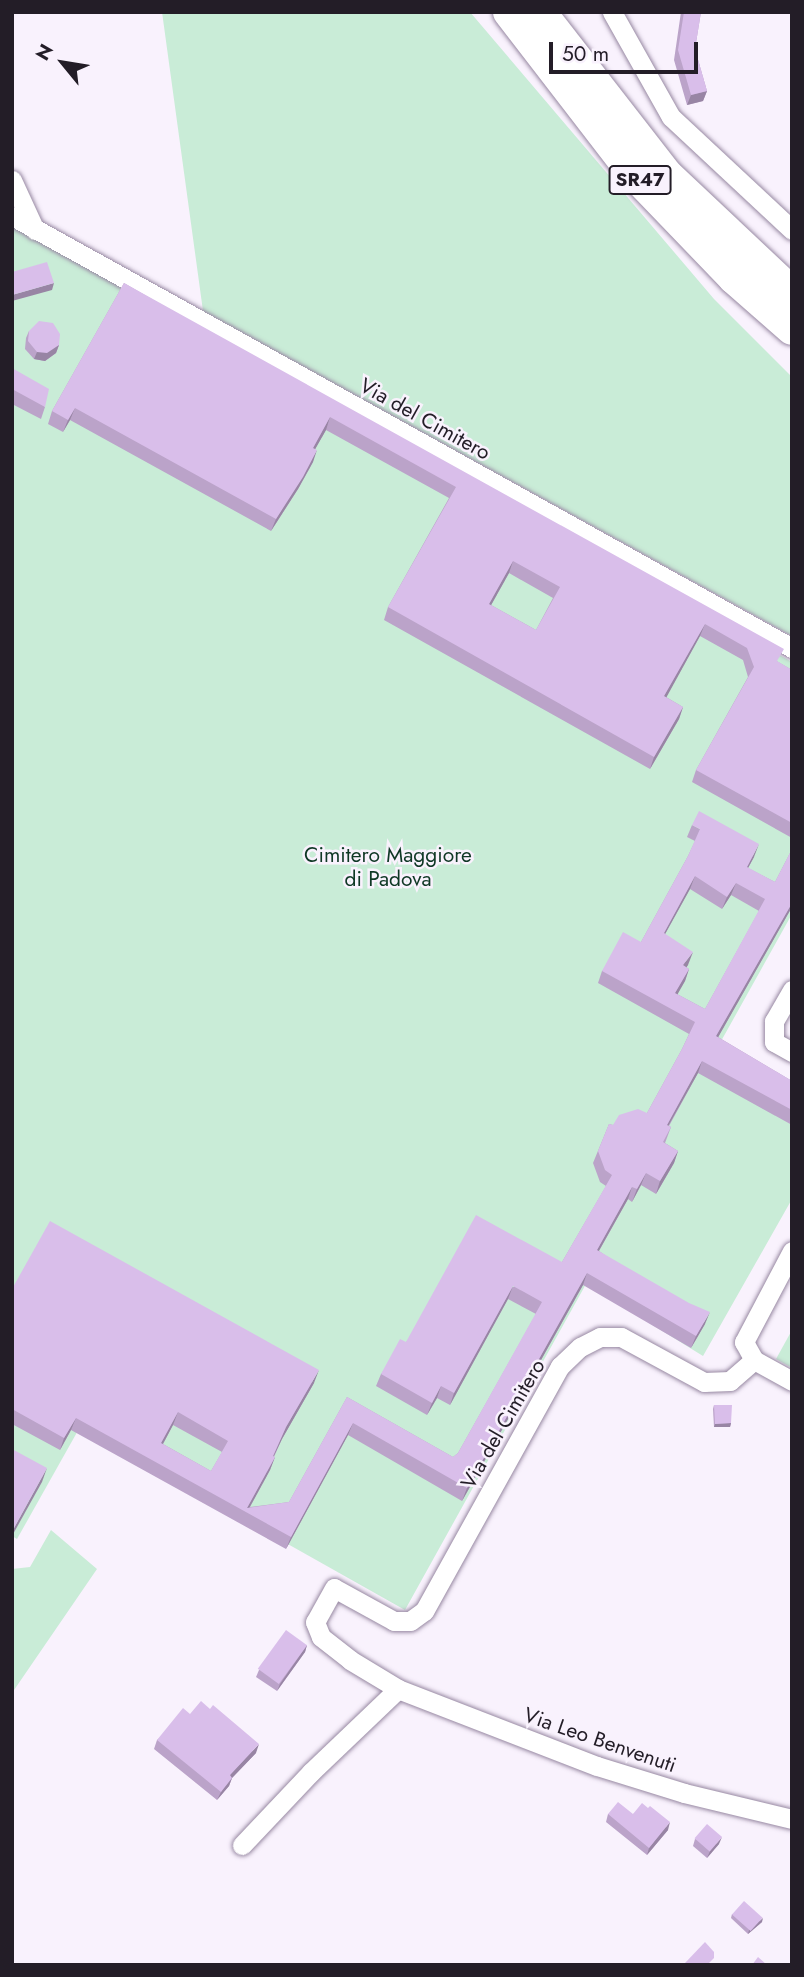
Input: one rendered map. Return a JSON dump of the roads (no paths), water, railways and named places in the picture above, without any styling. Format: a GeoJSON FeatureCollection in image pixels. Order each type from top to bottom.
{"type":"FeatureCollection","features":[{"type":"Feature","properties":{"kind":"highway","name":"SR47"},"geometry":{"type":"LineString","coordinates":[[509,12],[610,145],[792,293]]}},
{"type":"Feature","properties":{"kind":"highway","name":"SR47"},"geometry":{"type":"LineString","coordinates":[[540,12],[660,183],[734,278],[792,329]]}},
{"type":"Feature","properties":{"kind":"highway"},"geometry":{"type":"LineString","coordinates":[[660,183],[792,272]]}},
{"type":"Feature","properties":{"kind":"highway"},"geometry":{"type":"LineString","coordinates":[[660,183],[692,250],[792,347]]}},
{"type":"Feature","properties":{"kind":"street"},"geometry":{"type":"LineString","coordinates":[[612,12],[671,117],[792,230]]}},
{"type":"Feature","properties":{"kind":"street"},"geometry":{"type":"LineString","coordinates":[[12,180],[36,230]]}},
{"type":"Feature","properties":{"kind":"street","name":"Via del Cimitero"},"geometry":{"type":"LineString","coordinates":[[12,215],[792,648]]}},
{"type":"Feature","properties":{"kind":"street"},"geometry":{"type":"LineString","coordinates":[[792,990],[774,1021],[774,1042],[792,1052]]}},
{"type":"Feature","properties":{"kind":"street"},"geometry":{"type":"LineString","coordinates":[[792,1251],[744,1342],[754,1360],[792,1381]]}},
{"type":"Feature","properties":{"kind":"street","name":"Via del Cimitero"},"geometry":{"type":"LineString","coordinates":[[334,1588],[394,1621],[410,1621],[424,1611],[560,1366],[580,1347],[600,1337],[621,1337],[704,1382],[730,1381],[754,1360]]}},
{"type":"Feature","properties":{"kind":"street","name":"Via Leo Benvenuti"},"geometry":{"type":"LineString","coordinates":[[334,1588],[315,1622],[321,1637],[350,1660],[398,1689],[597,1766],[684,1793],[792,1819]]}},
{"type":"Feature","properties":{"kind":"street"},"geometry":{"type":"LineString","coordinates":[[242,1845],[311,1772],[398,1689]]}},
{"type":"Feature","properties":{"kind":"park label","name":"Cimitero Maggiore di Padova"},"geometry":{"type":"Point","coordinates":[388,867]}}]}
